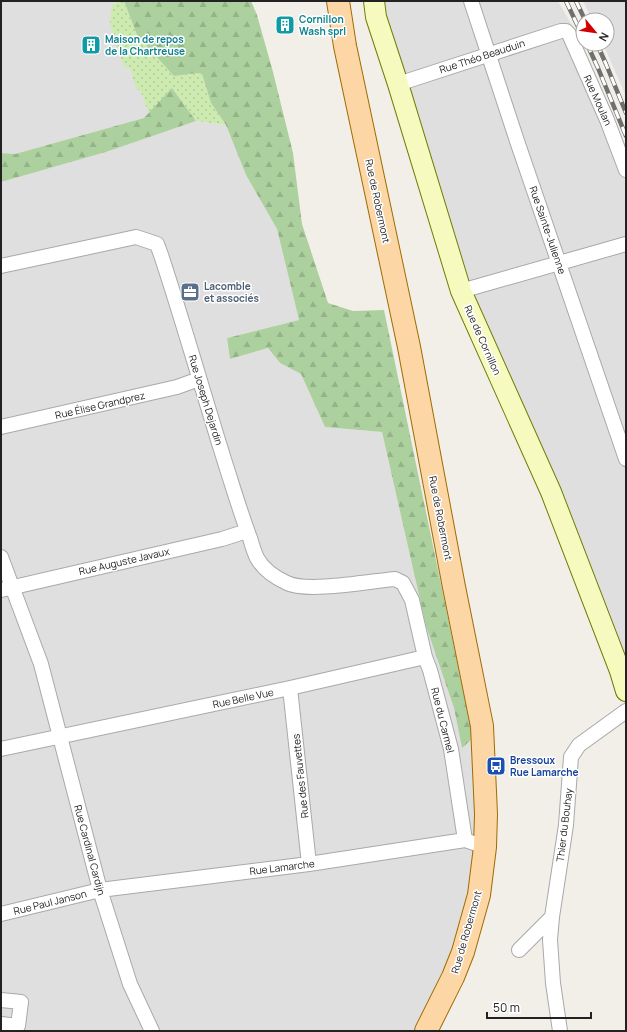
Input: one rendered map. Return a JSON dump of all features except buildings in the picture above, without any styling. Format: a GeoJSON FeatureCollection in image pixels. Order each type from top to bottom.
{"type":"FeatureCollection","features":[{"type":"Feature","properties":{"kind":"main road","name":"Rue de Robermont"},"geometry":{"type":"LineString","coordinates":[[338,1],[345,46],[409,347],[454,588],[482,726],[486,814],[475,843],[479,895],[463,952],[453,977],[426,1031]]}},
{"type":"Feature","properties":{"kind":"main road","name":"Rue de Cornillon"},"geometry":{"type":"LineString","coordinates":[[374,1],[376,17],[461,291],[551,492],[623,670],[626,692]]}},
{"type":"Feature","properties":{"kind":"street","name":"Rue Sainte-Julienne"},"geometry":{"type":"LineString","coordinates":[[471,1],[626,459]]}},
{"type":"Feature","properties":{"kind":"street","name":"Rue Théo Beauduin"},"geometry":{"type":"LineString","coordinates":[[398,84],[489,54],[566,31]]}},
{"type":"Feature","properties":{"kind":"street","name":"Rue Moulan"},"geometry":{"type":"LineString","coordinates":[[566,31],[569,34],[607,120],[626,170]]}},
{"type":"Feature","properties":{"kind":"street","name":"Rue Joseph Dejardin"},"geometry":{"type":"LineString","coordinates":[[1,266],[136,237],[157,244],[186,331],[199,379],[247,531],[257,558],[264,567],[288,584],[305,587],[320,587],[395,579],[403,583]]}},
{"type":"Feature","properties":{"kind":"street"},"geometry":{"type":"LineString","coordinates":[[461,291],[626,244]]}},
{"type":"Feature","properties":{"kind":"street","name":"Rue Élise Grandprez"},"geometry":{"type":"LineString","coordinates":[[1,427],[177,387],[199,379]]}},
{"type":"Feature","properties":{"kind":"street","name":"Rue Auguste Javaux"},"geometry":{"type":"LineString","coordinates":[[7,589],[48,578],[222,539],[247,531]]}},
{"type":"Feature","properties":{"kind":"street","name":"Rue Cardinal Cardijn"},"geometry":{"type":"LineString","coordinates":[[1,557],[7,589],[41,664],[100,890],[130,984],[152,1031]]}},
{"type":"Feature","properties":{"kind":"street","name":"Rue du Carmel"},"geometry":{"type":"LineString","coordinates":[[403,583],[412,600],[425,656],[430,670],[475,843]]}},
{"type":"Feature","properties":{"kind":"street","name":"Rue Belle Vue"},"geometry":{"type":"LineString","coordinates":[[1,749],[290,688],[425,656]]}},
{"type":"Feature","properties":{"kind":"street","name":"Rue des Fauvettes"},"geometry":{"type":"LineString","coordinates":[[290,688],[310,864]]}},
{"type":"Feature","properties":{"kind":"street","name":"Thier du Bouhay"},"geometry":{"type":"LineString","coordinates":[[560,1031],[552,983],[550,940],[552,917],[566,826],[571,757],[579,745],[626,711]]}},
{"type":"Feature","properties":{"kind":"street","name":"Rue Lamarche"},"geometry":{"type":"LineString","coordinates":[[100,890],[475,843]]}},
{"type":"Feature","properties":{"kind":"street","name":"Rue Paul Janson"},"geometry":{"type":"LineString","coordinates":[[1,914],[100,890]]}},
{"type":"Feature","properties":{"kind":"street"},"geometry":{"type":"LineString","coordinates":[[519,950],[552,917]]}},
{"type":"Feature","properties":{"kind":"street"},"geometry":{"type":"LineString","coordinates":[[1,1000],[20,1002],[18,1026],[1,1024]]}},
{"type":"Feature","properties":{"kind":"shaded area"},"geometry":{"type":"Polygon","coordinates":[[[1,1],[118,1],[112,5],[149,114],[144,118],[15,154],[1,153],[1,1]]]}},
{"type":"Feature","properties":{"kind":"shaded area"},"geometry":{"type":"Polygon","coordinates":[[[376,1],[558,1],[575,31],[575,52],[582,52],[626,183],[626,708],[551,492],[461,291],[376,1]]]}},
{"type":"Feature","properties":{"kind":"shaded area"},"geometry":{"type":"Polygon","coordinates":[[[583,1],[626,1],[626,96],[607,52],[615,52],[615,12],[588,12],[583,1]]]}},
{"type":"Feature","properties":{"kind":"shaded area"},"geometry":{"type":"Polygon","coordinates":[[[196,121],[226,125],[246,175],[277,229],[299,320],[227,338],[230,359],[268,348],[280,363],[301,374],[325,427],[382,432],[426,626],[454,708],[462,747],[473,738],[486,814],[463,952],[424,1031],[1,1031],[1,182],[106,152],[196,121]]]}},
{"type":"Feature","properties":{"kind":"green space"},"geometry":{"type":"Polygon","coordinates":[[[118,1],[124,1],[137,35],[196,73],[202,74],[211,103],[226,125],[196,121],[172,88],[149,114],[141,92],[136,88],[130,68],[124,67],[110,23],[112,5],[118,1]]]}},
{"type":"Feature","properties":{"kind":"green space"},"geometry":{"type":"Polygon","coordinates":[[[124,1],[251,1],[257,15],[273,72],[293,153],[302,224],[328,303],[353,311],[384,310],[473,738],[462,748],[454,708],[426,626],[382,432],[325,427],[301,374],[280,363],[268,348],[230,359],[227,338],[299,320],[277,229],[246,175],[226,125],[211,103],[202,74],[196,73],[174,76],[137,35],[124,1]]]}},
{"type":"Feature","properties":{"kind":"green space"},"geometry":{"type":"Polygon","coordinates":[[[172,88],[196,121],[106,152],[1,182],[1,153],[15,154],[144,118],[172,88]]]}},
{"type":"Feature","properties":{"kind":"railway"},"geometry":{"type":"LineString","coordinates":[[566,1],[575,20]]}},
{"type":"Feature","properties":{"kind":"railway"},"geometry":{"type":"LineString","coordinates":[[576,1],[581,12]]}},
{"type":"Feature","properties":{"kind":"railway"},"geometry":{"type":"LineString","coordinates":[[591,52],[626,136]]}},
{"type":"Feature","properties":{"kind":"railway"},"geometry":{"type":"LineString","coordinates":[[601,52],[626,113]]}},
{"type":"Feature","properties":{"kind":"place","name":"Cornillon Wash sprl"},"geometry":{"type":"Point","coordinates":[285,25]}},
{"type":"Feature","properties":{"kind":"place","name":"Maison de repos de la Chartreuse"},"geometry":{"type":"Point","coordinates":[91,45]}},
{"type":"Feature","properties":{"kind":"place","name":"Lacomble et associés"},"geometry":{"type":"Point","coordinates":[190,292]}},
{"type":"Feature","properties":{"kind":"place","name":"Bressoux Rue Lamarche"},"geometry":{"type":"Point","coordinates":[496,766]}}]}
